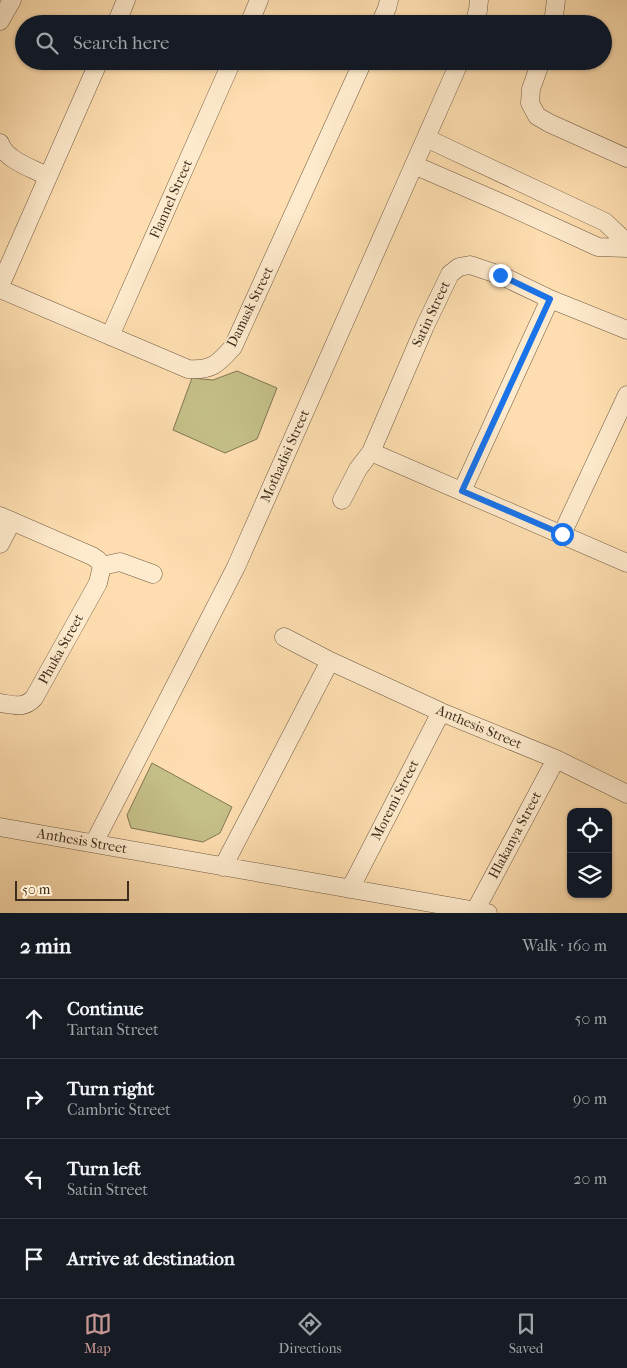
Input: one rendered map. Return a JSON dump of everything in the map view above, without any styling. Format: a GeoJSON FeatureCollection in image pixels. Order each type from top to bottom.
{"type":"FeatureCollection","features":[{"type":"Feature","properties":{"kind":"street"},"geometry":{"type":"LineString","coordinates":[[0,21],[12,0]]}},
{"type":"Feature","properties":{"kind":"street"},"geometry":{"type":"LineString","coordinates":[[120,15],[126,0]]}},
{"type":"Feature","properties":{"kind":"street"},"geometry":{"type":"LineString","coordinates":[[253,15],[259,0]]}},
{"type":"Feature","properties":{"kind":"street"},"geometry":{"type":"LineString","coordinates":[[384,15],[389,0]]}},
{"type":"Feature","properties":{"kind":"street"},"geometry":{"type":"LineString","coordinates":[[477,15],[479,0]]}},
{"type":"Feature","properties":{"kind":"street"},"geometry":{"type":"LineString","coordinates":[[554,15],[556,0]]}},
{"type":"Feature","properties":{"kind":"street","name":"Damask Street"},"geometry":{"type":"LineString","coordinates":[[95,70],[0,288],[188,369],[201,370],[211,367],[221,360],[233,347],[359,70]]}},
{"type":"Feature","properties":{"kind":"street","name":"Flannel Street"},"geometry":{"type":"LineString","coordinates":[[110,336],[228,70]]}},
{"type":"Feature","properties":{"kind":"street","name":"Mothadisi Street"},"geometry":{"type":"LineString","coordinates":[[94,843],[236,567],[456,70]]}},
{"type":"Feature","properties":{"kind":"street"},"geometry":{"type":"LineString","coordinates":[[538,70],[531,89],[530,103],[537,116],[627,158]]}},
{"type":"Feature","properties":{"kind":"street"},"geometry":{"type":"LineString","coordinates":[[426,138],[605,222],[627,243]]}},
{"type":"Feature","properties":{"kind":"street"},"geometry":{"type":"LineString","coordinates":[[0,143],[2,149],[8,155],[48,177]]}},
{"type":"Feature","properties":{"kind":"street"},"geometry":{"type":"LineString","coordinates":[[414,165],[598,247],[627,248]]}},
{"type":"Feature","properties":{"kind":"street","name":"Satin Street"},"geometry":{"type":"LineString","coordinates":[[342,500],[358,470],[371,452],[425,326],[450,274],[459,266],[470,265],[500,275],[550,299],[627,330]]}},
{"type":"Feature","properties":{"kind":"street"},"geometry":{"type":"LineString","coordinates":[[462,491],[550,299]]}},
{"type":"Feature","properties":{"kind":"street"},"geometry":{"type":"LineString","coordinates":[[562,534],[627,395]]}},
{"type":"Feature","properties":{"kind":"street"},"geometry":{"type":"LineString","coordinates":[[371,452],[627,563]]}},
{"type":"Feature","properties":{"kind":"street"},"geometry":{"type":"LineString","coordinates":[[0,544],[6,518],[92,556],[102,566],[120,562],[153,574]]}},
{"type":"Feature","properties":{"kind":"street","name":"Phuka Street"},"geometry":{"type":"LineString","coordinates":[[0,703],[19,706],[28,704],[34,698],[98,583],[102,566]]}},
{"type":"Feature","properties":{"kind":"street","name":"Anthesis Street"},"geometry":{"type":"LineString","coordinates":[[284,637],[330,661],[441,712],[556,759],[627,794]]}},
{"type":"Feature","properties":{"kind":"street"},"geometry":{"type":"LineString","coordinates":[[224,867],[330,661]]}},
{"type":"Feature","properties":{"kind":"street","name":"Moremi Street"},"geometry":{"type":"LineString","coordinates":[[350,889],[441,712]]}},
{"type":"Feature","properties":{"kind":"street","name":"Hlakanya Street"},"geometry":{"type":"LineString","coordinates":[[481,912],[556,759]]}},
{"type":"Feature","properties":{"kind":"street","name":"Anthesis Street"},"geometry":{"type":"LineString","coordinates":[[0,826],[481,912]]}},
{"type":"Feature","properties":{"kind":"shaded area"},"geometry":{"type":"Polygon","coordinates":[[[237,371],[277,388],[257,439],[225,453],[173,430],[192,378],[213,380],[237,371]]]}},
{"type":"Feature","properties":{"kind":"shaded area"},"geometry":{"type":"Polygon","coordinates":[[[152,763],[232,807],[220,833],[203,842],[131,828],[127,815],[152,763]]]}},
{"type":"Feature","properties":{"kind":"route"},"geometry":{"type":"LineString","coordinates":[[500,275],[550,299],[462,491],[562,534]]}}]}
